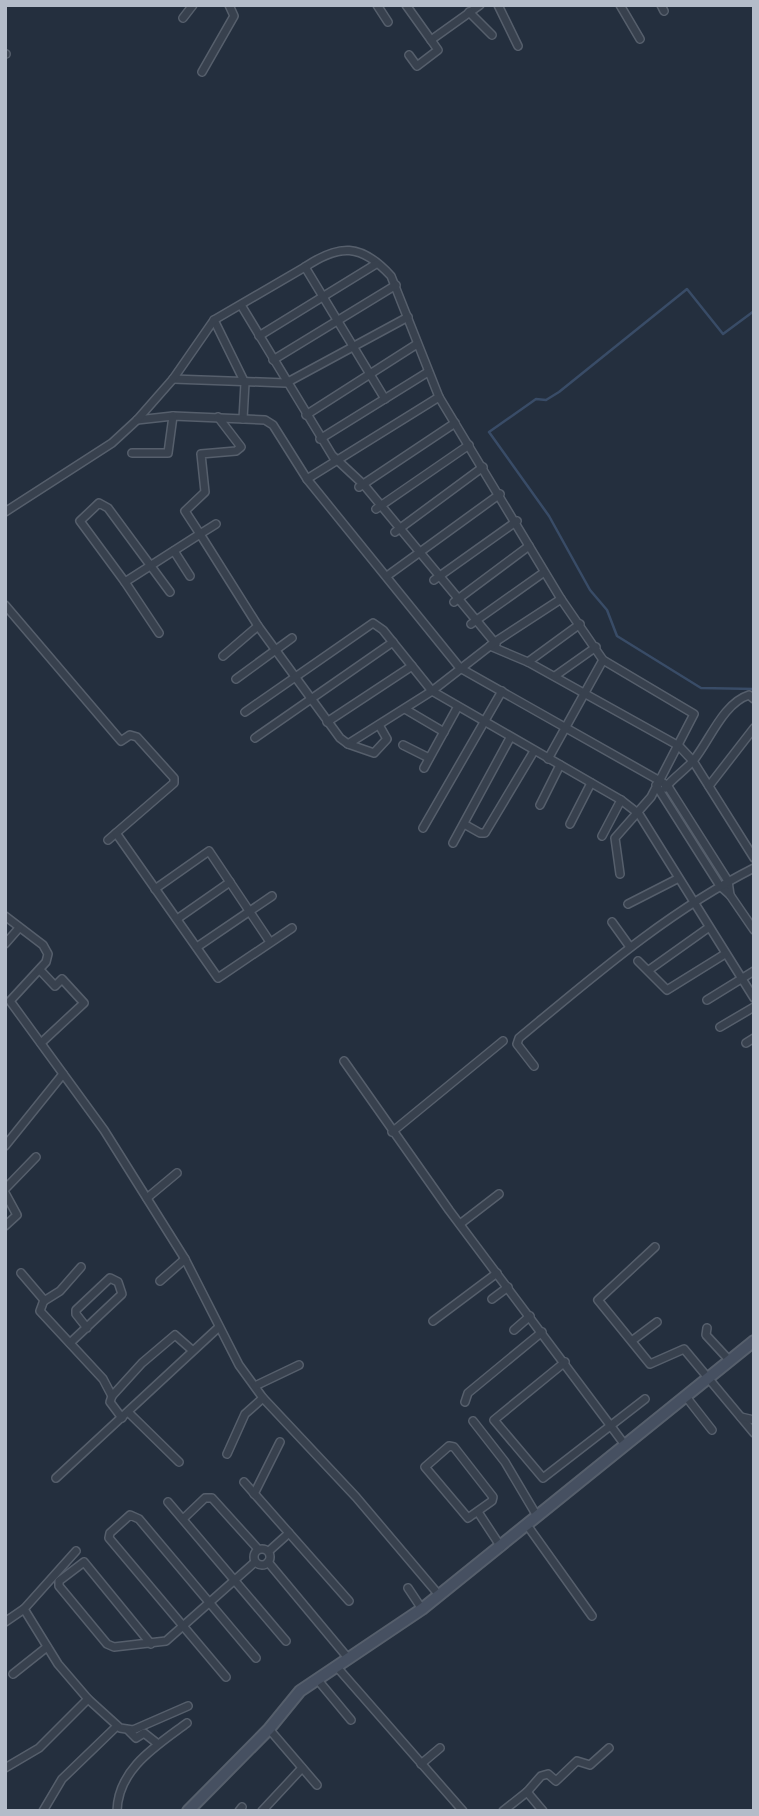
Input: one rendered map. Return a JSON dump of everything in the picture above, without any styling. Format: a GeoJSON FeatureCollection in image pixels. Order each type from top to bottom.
{"type":"FeatureCollection","features":[{"type":"Feature","properties":{"kind":"street"},"geometry":{"type":"LineString","coordinates":[[183,18],[193,5]]}},
{"type":"Feature","properties":{"kind":"street"},"geometry":{"type":"LineString","coordinates":[[202,72],[234,16],[229,5]]}},
{"type":"Feature","properties":{"kind":"street"},"geometry":{"type":"LineString","coordinates":[[377,5],[388,22]]}},
{"type":"Feature","properties":{"kind":"street"},"geometry":{"type":"LineString","coordinates":[[406,5],[438,50],[417,66],[409,55]]}},
{"type":"Feature","properties":{"kind":"street"},"geometry":{"type":"LineString","coordinates":[[430,40],[480,5]]}},
{"type":"Feature","properties":{"kind":"street"},"geometry":{"type":"LineString","coordinates":[[498,5],[518,46]]}},
{"type":"Feature","properties":{"kind":"street"},"geometry":{"type":"LineString","coordinates":[[620,5],[640,39]]}},
{"type":"Feature","properties":{"kind":"street"},"geometry":{"type":"LineString","coordinates":[[469,12],[492,35]]}},
{"type":"Feature","properties":{"kind":"street"},"geometry":{"type":"LineString","coordinates":[[5,512],[111,443],[137,420],[173,379],[214,320],[329,251],[344,248],[376,264],[396,285],[439,397],[517,521],[543,573],[603,660],[692,710],[694,716],[660,784],[639,814],[615,838],[620,874]]}},
{"type":"Feature","properties":{"kind":"street"},"geometry":{"type":"LineString","coordinates":[[259,336],[376,264]]}},
{"type":"Feature","properties":{"kind":"street"},"geometry":{"type":"LineString","coordinates":[[305,267],[351,348],[384,399]]}},
{"type":"Feature","properties":{"kind":"street"},"geometry":{"type":"LineString","coordinates":[[273,360],[396,285]]}},
{"type":"Feature","properties":{"kind":"street"},"geometry":{"type":"LineString","coordinates":[[241,305],[320,439],[397,530],[420,553],[438,579],[494,645],[586,692],[679,746],[693,761],[754,858]]}},
{"type":"Feature","properties":{"kind":"street"},"geometry":{"type":"LineString","coordinates":[[173,379],[286,383],[408,317]]}},
{"type":"Feature","properties":{"kind":"street"},"geometry":{"type":"LineString","coordinates":[[214,320],[245,383],[243,419]]}},
{"type":"Feature","properties":{"kind":"street"},"geometry":{"type":"LineString","coordinates":[[306,415],[417,344]]}},
{"type":"Feature","properties":{"kind":"street"},"geometry":{"type":"LineString","coordinates":[[320,439],[428,372]]}},
{"type":"Feature","properties":{"kind":"street"},"geometry":{"type":"LineString","coordinates":[[307,479],[439,397]]}},
{"type":"Feature","properties":{"kind":"street"},"geometry":{"type":"LineString","coordinates":[[137,420],[173,416],[218,417],[265,420],[273,425],[307,479],[460,668],[567,727],[660,784],[728,881],[730,895]]}},
{"type":"Feature","properties":{"kind":"street"},"geometry":{"type":"LineString","coordinates":[[132,453],[168,453],[173,416]]}},
{"type":"Feature","properties":{"kind":"street"},"geometry":{"type":"LineString","coordinates":[[218,417],[241,447],[236,451],[201,454],[205,492],[184,512],[257,626],[327,722],[348,744],[374,753],[387,740],[379,725]]}},
{"type":"Feature","properties":{"kind":"street"},"geometry":{"type":"LineString","coordinates":[[362,486],[455,423]]}},
{"type":"Feature","properties":{"kind":"street"},"geometry":{"type":"LineString","coordinates":[[379,507],[469,445]]}},
{"type":"Feature","properties":{"kind":"street"},"geometry":{"type":"LineString","coordinates":[[397,530],[483,467]]}},
{"type":"Feature","properties":{"kind":"street"},"geometry":{"type":"LineString","coordinates":[[387,576],[500,494]]}},
{"type":"Feature","properties":{"kind":"street"},"geometry":{"type":"LineString","coordinates":[[159,633],[80,521],[99,503],[108,508],[170,592]]}},
{"type":"Feature","properties":{"kind":"street"},"geometry":{"type":"LineString","coordinates":[[438,579],[517,521]]}},
{"type":"Feature","properties":{"kind":"street"},"geometry":{"type":"LineString","coordinates":[[125,582],[216,524]]}},
{"type":"Feature","properties":{"kind":"street"},"geometry":{"type":"LineString","coordinates":[[456,601],[529,546]]}},
{"type":"Feature","properties":{"kind":"street"},"geometry":{"type":"LineString","coordinates":[[174,551],[190,576]]}},
{"type":"Feature","properties":{"kind":"street"},"geometry":{"type":"LineString","coordinates":[[473,621],[543,573]]}},
{"type":"Feature","properties":{"kind":"street"},"geometry":{"type":"LineString","coordinates":[[348,744],[432,691],[460,668],[561,599]]}},
{"type":"Feature","properties":{"kind":"street"},"geometry":{"type":"LineString","coordinates":[[5,606],[121,741],[130,734],[137,737],[174,778],[174,783],[108,840]]}},
{"type":"Feature","properties":{"kind":"street"},"geometry":{"type":"LineString","coordinates":[[245,712],[373,623],[378,624],[432,691],[457,708],[621,800],[639,814],[677,879],[754,998]]}},
{"type":"Feature","properties":{"kind":"street"},"geometry":{"type":"LineString","coordinates":[[528,662],[580,624]]}},
{"type":"Feature","properties":{"kind":"street"},"geometry":{"type":"LineString","coordinates":[[223,656],[257,626]]}},
{"type":"Feature","properties":{"kind":"street"},"geometry":{"type":"LineString","coordinates":[[236,678],[292,638]]}},
{"type":"Feature","properties":{"kind":"street"},"geometry":{"type":"LineString","coordinates":[[255,738],[393,642]]}},
{"type":"Feature","properties":{"kind":"street"},"geometry":{"type":"LineString","coordinates":[[555,676],[596,647]]}},
{"type":"Feature","properties":{"kind":"street"},"geometry":{"type":"LineString","coordinates":[[548,759],[603,660]]}},
{"type":"Feature","properties":{"kind":"street"},"geometry":{"type":"LineString","coordinates":[[327,722],[412,666]]}},
{"type":"Feature","properties":{"kind":"street"},"geometry":{"type":"LineString","coordinates":[[423,828],[502,691]]}},
{"type":"Feature","properties":{"kind":"street"},"geometry":{"type":"LineString","coordinates":[[660,784],[693,761],[722,718],[745,696],[754,699]]}},
{"type":"Feature","properties":{"kind":"street"},"geometry":{"type":"LineString","coordinates":[[424,768],[457,708]]}},
{"type":"Feature","properties":{"kind":"street"},"geometry":{"type":"LineString","coordinates":[[405,709],[444,732]]}},
{"type":"Feature","properties":{"kind":"street"},"geometry":{"type":"LineString","coordinates":[[709,786],[754,728]]}},
{"type":"Feature","properties":{"kind":"street"},"geometry":{"type":"LineString","coordinates":[[453,843],[510,738]]}},
{"type":"Feature","properties":{"kind":"street"},"geometry":{"type":"LineString","coordinates":[[403,745],[429,758]]}},
{"type":"Feature","properties":{"kind":"street"},"geometry":{"type":"LineString","coordinates":[[464,824],[485,833],[534,751]]}},
{"type":"Feature","properties":{"kind":"street"},"geometry":{"type":"LineString","coordinates":[[540,805],[560,765]]}},
{"type":"Feature","properties":{"kind":"street"},"geometry":{"type":"LineString","coordinates":[[569,824],[591,783]]}},
{"type":"Feature","properties":{"kind":"street"},"geometry":{"type":"LineString","coordinates":[[660,784],[720,886],[730,895],[754,930]]}},
{"type":"Feature","properties":{"kind":"street"},"geometry":{"type":"LineString","coordinates":[[602,836],[621,800]]}},
{"type":"Feature","properties":{"kind":"street"},"geometry":{"type":"LineString","coordinates":[[116,833],[218,978],[292,928]]}},
{"type":"Feature","properties":{"kind":"street"},"geometry":{"type":"LineString","coordinates":[[155,889],[209,851],[270,942]]}},
{"type":"Feature","properties":{"kind":"street"},"geometry":{"type":"LineString","coordinates":[[534,1066],[518,1047],[518,1040],[630,947],[692,903],[754,868]]}},
{"type":"Feature","properties":{"kind":"street"},"geometry":{"type":"LineString","coordinates":[[628,904],[677,879]]}},
{"type":"Feature","properties":{"kind":"street"},"geometry":{"type":"LineString","coordinates":[[177,919],[230,882]]}},
{"type":"Feature","properties":{"kind":"street"},"geometry":{"type":"LineString","coordinates":[[197,947],[272,896]]}},
{"type":"Feature","properties":{"kind":"street"},"geometry":{"type":"LineString","coordinates":[[5,916],[47,950],[46,962],[8,1003],[41,1043],[104,1130],[185,1259],[239,1365],[263,1398],[439,1595]]}},
{"type":"Feature","properties":{"kind":"street"},"geometry":{"type":"LineString","coordinates":[[612,922],[630,947]]}},
{"type":"Feature","properties":{"kind":"street"},"geometry":{"type":"LineString","coordinates":[[5,944],[19,928]]}},
{"type":"Feature","properties":{"kind":"street"},"geometry":{"type":"LineString","coordinates":[[649,970],[708,928]]}},
{"type":"Feature","properties":{"kind":"street"},"geometry":{"type":"LineString","coordinates":[[638,961],[667,990],[725,954]]}},
{"type":"Feature","properties":{"kind":"street"},"geometry":{"type":"LineString","coordinates":[[40,970],[55,986],[62,979],[84,1003],[41,1043]]}},
{"type":"Feature","properties":{"kind":"street"},"geometry":{"type":"LineString","coordinates":[[706,1000],[754,971]]}},
{"type":"Feature","properties":{"kind":"street"},"geometry":{"type":"LineString","coordinates":[[720,1027],[754,1007]]}},
{"type":"Feature","properties":{"kind":"street"},"geometry":{"type":"LineString","coordinates":[[746,1043],[754,1038]]}},
{"type":"Feature","properties":{"kind":"street"},"geometry":{"type":"LineString","coordinates":[[392,1132],[503,1041]]}},
{"type":"Feature","properties":{"kind":"street"},"geometry":{"type":"LineString","coordinates":[[344,1061],[392,1132],[625,1445]]}},
{"type":"Feature","properties":{"kind":"street"},"geometry":{"type":"LineString","coordinates":[[5,1146],[63,1074]]}},
{"type":"Feature","properties":{"kind":"street"},"geometry":{"type":"LineString","coordinates":[[5,1226],[17,1215],[17,1209],[5,1191],[36,1157]]}},
{"type":"Feature","properties":{"kind":"street"},"geometry":{"type":"LineString","coordinates":[[147,1198],[177,1173]]}},
{"type":"Feature","properties":{"kind":"street"},"geometry":{"type":"LineString","coordinates":[[460,1224],[499,1194]]}},
{"type":"Feature","properties":{"kind":"street"},"geometry":{"type":"LineString","coordinates":[[655,1247],[598,1297],[653,1365],[682,1348],[747,1418],[754,1433]]}},
{"type":"Feature","properties":{"kind":"street"},"geometry":{"type":"LineString","coordinates":[[160,1281],[185,1259]]}},
{"type":"Feature","properties":{"kind":"street"},"geometry":{"type":"LineString","coordinates":[[81,1268],[60,1291],[44,1301],[40,1311],[103,1379],[112,1396]]}},
{"type":"Feature","properties":{"kind":"street"},"geometry":{"type":"LineString","coordinates":[[21,1273],[44,1301]]}},
{"type":"Feature","properties":{"kind":"street"},"geometry":{"type":"LineString","coordinates":[[433,1321],[497,1273]]}},
{"type":"Feature","properties":{"kind":"street"},"geometry":{"type":"LineString","coordinates":[[70,1343],[87,1328],[122,1294],[118,1282],[110,1278],[76,1310],[87,1328]]}},
{"type":"Feature","properties":{"kind":"street"},"geometry":{"type":"LineString","coordinates":[[492,1299],[508,1287]]}},
{"type":"Feature","properties":{"kind":"street"},"geometry":{"type":"LineString","coordinates":[[514,1330],[530,1316]]}},
{"type":"Feature","properties":{"kind":"street"},"geometry":{"type":"LineString","coordinates":[[633,1340],[657,1322]]}},
{"type":"Feature","properties":{"kind":"street"},"geometry":{"type":"LineString","coordinates":[[56,1478],[219,1327]]}},
{"type":"Feature","properties":{"kind":"street"},"geometry":{"type":"LineString","coordinates":[[707,1328],[706,1335],[730,1361]]}},
{"type":"Feature","properties":{"kind":"street"},"geometry":{"type":"LineString","coordinates":[[466,1402],[468,1393],[542,1332]]}},
{"type":"Feature","properties":{"kind":"street"},"geometry":{"type":"LineString","coordinates":[[179,1462],[110,1402],[112,1396],[169,1338],[179,1336],[192,1350]]}},
{"type":"Feature","properties":{"kind":"street"},"geometry":{"type":"LineString","coordinates":[[188,1811],[269,1729],[291,1700],[335,1666],[422,1609],[687,1398],[754,1341]]}},
{"type":"Feature","properties":{"kind":"street"},"geometry":{"type":"LineString","coordinates":[[565,1362],[494,1422],[542,1478],[612,1427],[645,1399]]}},
{"type":"Feature","properties":{"kind":"street"},"geometry":{"type":"LineString","coordinates":[[255,1386],[299,1365]]}},
{"type":"Feature","properties":{"kind":"street"},"geometry":{"type":"LineString","coordinates":[[226,1454],[245,1414],[263,1398]]}},
{"type":"Feature","properties":{"kind":"street"},"geometry":{"type":"LineString","coordinates":[[687,1398],[712,1430]]}},
{"type":"Feature","properties":{"kind":"street"},"geometry":{"type":"LineString","coordinates":[[473,1421],[505,1462],[537,1517]]}},
{"type":"Feature","properties":{"kind":"street"},"geometry":{"type":"LineString","coordinates":[[254,1494],[280,1442]]}},
{"type":"Feature","properties":{"kind":"street"},"geometry":{"type":"LineString","coordinates":[[449,1446],[454,1447],[493,1497],[480,1516],[466,1518],[425,1467],[449,1446]]}},
{"type":"Feature","properties":{"kind":"street"},"geometry":{"type":"LineString","coordinates":[[244,1482],[349,1601]]}},
{"type":"Feature","properties":{"kind":"street"},"geometry":{"type":"LineString","coordinates":[[183,1519],[205,1498],[212,1498],[258,1549],[269,1551]]}},
{"type":"Feature","properties":{"kind":"street"},"geometry":{"type":"LineString","coordinates":[[168,1502],[286,1640]]}},
{"type":"Feature","properties":{"kind":"street"},"geometry":{"type":"LineString","coordinates":[[226,1676],[109,1538],[110,1533],[130,1515],[139,1520],[256,1658]]}},
{"type":"Feature","properties":{"kind":"street"},"geometry":{"type":"LineString","coordinates":[[480,1516],[501,1547]]}},
{"type":"Feature","properties":{"kind":"street"},"geometry":{"type":"LineString","coordinates":[[527,1525],[592,1616]]}},
{"type":"Feature","properties":{"kind":"street"},"geometry":{"type":"LineString","coordinates":[[289,1534],[269,1551],[268,1562],[348,1658]]}},
{"type":"Feature","properties":{"kind":"street"},"geometry":{"type":"LineString","coordinates":[[255,1562],[254,1554],[258,1549]]}},
{"type":"Feature","properties":{"kind":"street"},"geometry":{"type":"LineString","coordinates":[[5,1622],[24,1609],[76,1551]]}},
{"type":"Feature","properties":{"kind":"street"},"geometry":{"type":"LineString","coordinates":[[151,1644],[84,1562],[59,1581],[59,1586],[107,1644],[114,1647],[151,1644],[166,1641],[255,1562]]}},
{"type":"Feature","properties":{"kind":"street"},"geometry":{"type":"LineString","coordinates":[[255,1562],[263,1565],[268,1562]]}},
{"type":"Feature","properties":{"kind":"street"},"geometry":{"type":"LineString","coordinates":[[408,1588],[422,1609]]}},
{"type":"Feature","properties":{"kind":"street"},"geometry":{"type":"LineString","coordinates":[[24,1609],[47,1647],[88,1699],[117,1726],[129,1731],[136,1738],[145,1734],[158,1744]]}},
{"type":"Feature","properties":{"kind":"street"},"geometry":{"type":"LineString","coordinates":[[13,1674],[47,1647]]}},
{"type":"Feature","properties":{"kind":"street"},"geometry":{"type":"LineString","coordinates":[[335,1666],[463,1811]]}},
{"type":"Feature","properties":{"kind":"street"},"geometry":{"type":"LineString","coordinates":[[317,1679],[351,1720]]}},
{"type":"Feature","properties":{"kind":"street"},"geometry":{"type":"LineString","coordinates":[[5,1768],[39,1748],[88,1699]]}},
{"type":"Feature","properties":{"kind":"street"},"geometry":{"type":"LineString","coordinates":[[129,1731],[188,1706]]}},
{"type":"Feature","properties":{"kind":"street"},"geometry":{"type":"LineString","coordinates":[[117,1811],[124,1779],[158,1744],[187,1723]]}},
{"type":"Feature","properties":{"kind":"street"},"geometry":{"type":"LineString","coordinates":[[43,1811],[62,1779],[117,1726]]}},
{"type":"Feature","properties":{"kind":"street"},"geometry":{"type":"LineString","coordinates":[[269,1729],[317,1785]]}},
{"type":"Feature","properties":{"kind":"street"},"geometry":{"type":"LineString","coordinates":[[421,1765],[440,1748]]}},
{"type":"Feature","properties":{"kind":"street"},"geometry":{"type":"LineString","coordinates":[[503,1811],[527,1792],[541,1776],[548,1774],[556,1781],[577,1761],[590,1765],[610,1748]]}},
{"type":"Feature","properties":{"kind":"street"},"geometry":{"type":"LineString","coordinates":[[262,1811],[302,1768]]}},
{"type":"Feature","properties":{"kind":"street"},"geometry":{"type":"LineString","coordinates":[[527,1792],[543,1811]]}},
{"type":"Feature","properties":{"kind":"waterway"},"geometry":{"type":"LineString","coordinates":[[754,311],[723,334],[687,289],[559,392],[546,400],[536,399],[489,432],[549,516],[590,590],[607,610],[617,636],[701,688],[754,689]]}}]}
